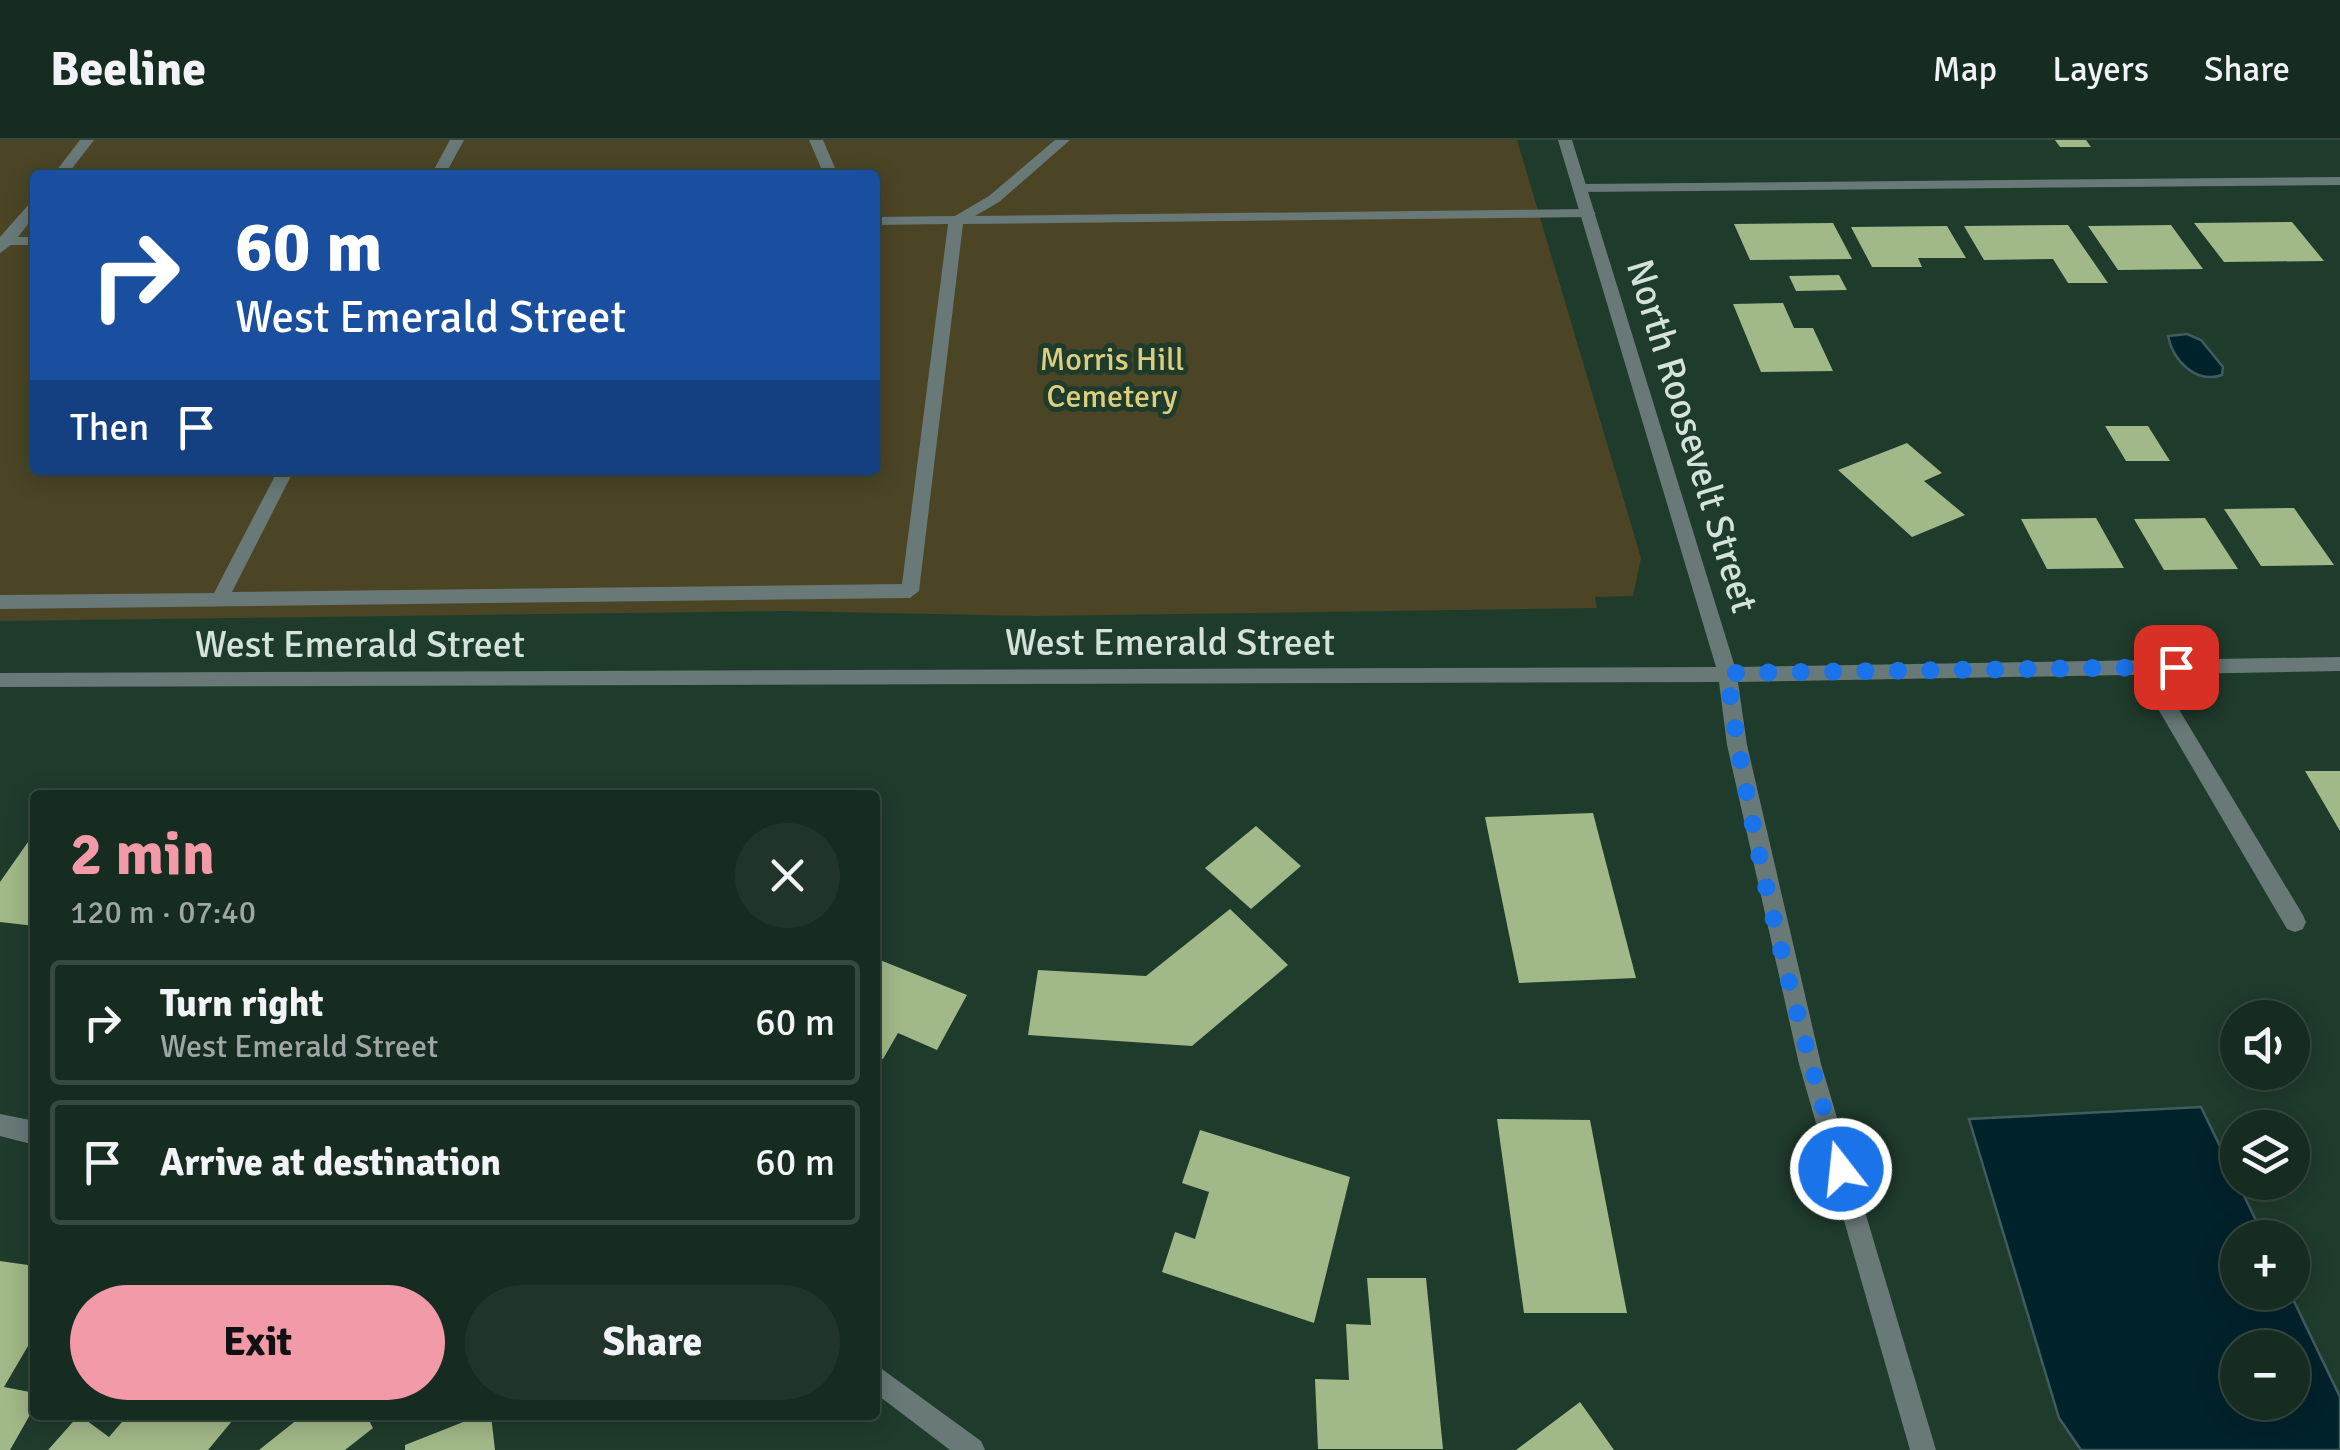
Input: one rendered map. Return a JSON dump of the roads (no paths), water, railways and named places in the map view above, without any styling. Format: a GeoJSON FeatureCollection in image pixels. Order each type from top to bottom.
{"type":"FeatureCollection","features":[{"type":"Feature","properties":{"kind":"street"},"geometry":{"type":"LineString","coordinates":[[64,170],[88,140]]}},
{"type":"Feature","properties":{"kind":"street"},"geometry":{"type":"LineString","coordinates":[[441,170],[457,140]]}},
{"type":"Feature","properties":{"kind":"street"},"geometry":{"type":"LineString","coordinates":[[816,140],[829,170]]}},
{"type":"Feature","properties":{"kind":"street"},"geometry":{"type":"LineString","coordinates":[[956,221],[994,199],[1064,140]]}},
{"type":"Feature","properties":{"kind":"street","name":"North Roosevelt Street"},"geometry":{"type":"LineString","coordinates":[[1566,140],[1727,673],[1737,745],[1810,1064],[1923,1450]]}},
{"type":"Feature","properties":{"kind":"street"},"geometry":{"type":"LineString","coordinates":[[1582,188],[2340,182]]}},
{"type":"Feature","properties":{"kind":"street"},"geometry":{"type":"LineString","coordinates":[[2,244],[30,212]]}},
{"type":"Feature","properties":{"kind":"street"},"geometry":{"type":"LineString","coordinates":[[880,221],[1589,213]]}},
{"type":"Feature","properties":{"kind":"street"},"geometry":{"type":"LineString","coordinates":[[0,602],[910,592],[956,221]]}},
{"type":"Feature","properties":{"kind":"street"},"geometry":{"type":"LineString","coordinates":[[2,244],[30,241]]}},
{"type":"Feature","properties":{"kind":"street"},"geometry":{"type":"LineString","coordinates":[[219,600],[283,475]]}},
{"type":"Feature","properties":{"kind":"street","name":"West Emerald Street"},"geometry":{"type":"LineString","coordinates":[[0,680],[1727,673],[2340,664]]}},
{"type":"Feature","properties":{"kind":"street"},"geometry":{"type":"LineString","coordinates":[[2144,668],[2296,922]]}},
{"type":"Feature","properties":{"kind":"street"},"geometry":{"type":"LineString","coordinates":[[0,1125],[30,1132]]}},
{"type":"Feature","properties":{"kind":"street"},"geometry":{"type":"LineString","coordinates":[[880,1381],[972,1450]]}},
{"type":"Feature","properties":{"kind":"water"},"geometry":{"type":"Polygon","coordinates":[[[2187,334],[2201,340],[2223,367],[2222,375],[2203,376],[2180,362],[2168,336],[2187,334]]]}},
{"type":"Feature","properties":{"kind":"water"},"geometry":{"type":"Polygon","coordinates":[[[2201,1107],[2220,1146],[2220,1200],[2246,1200],[2256,1220],[2220,1220],[2220,1310],[2298,1310],[2308,1330],[2220,1330],[2220,1420],[2310,1420],[2310,1335],[2340,1397],[2340,1450],[2081,1450],[2059,1418],[1969,1119],[2201,1107]]]}},
{"type":"Feature","properties":{"kind":"park label","name":"Morris Hill Cemetery"},"geometry":{"type":"Point","coordinates":[1112,378]}}]}
